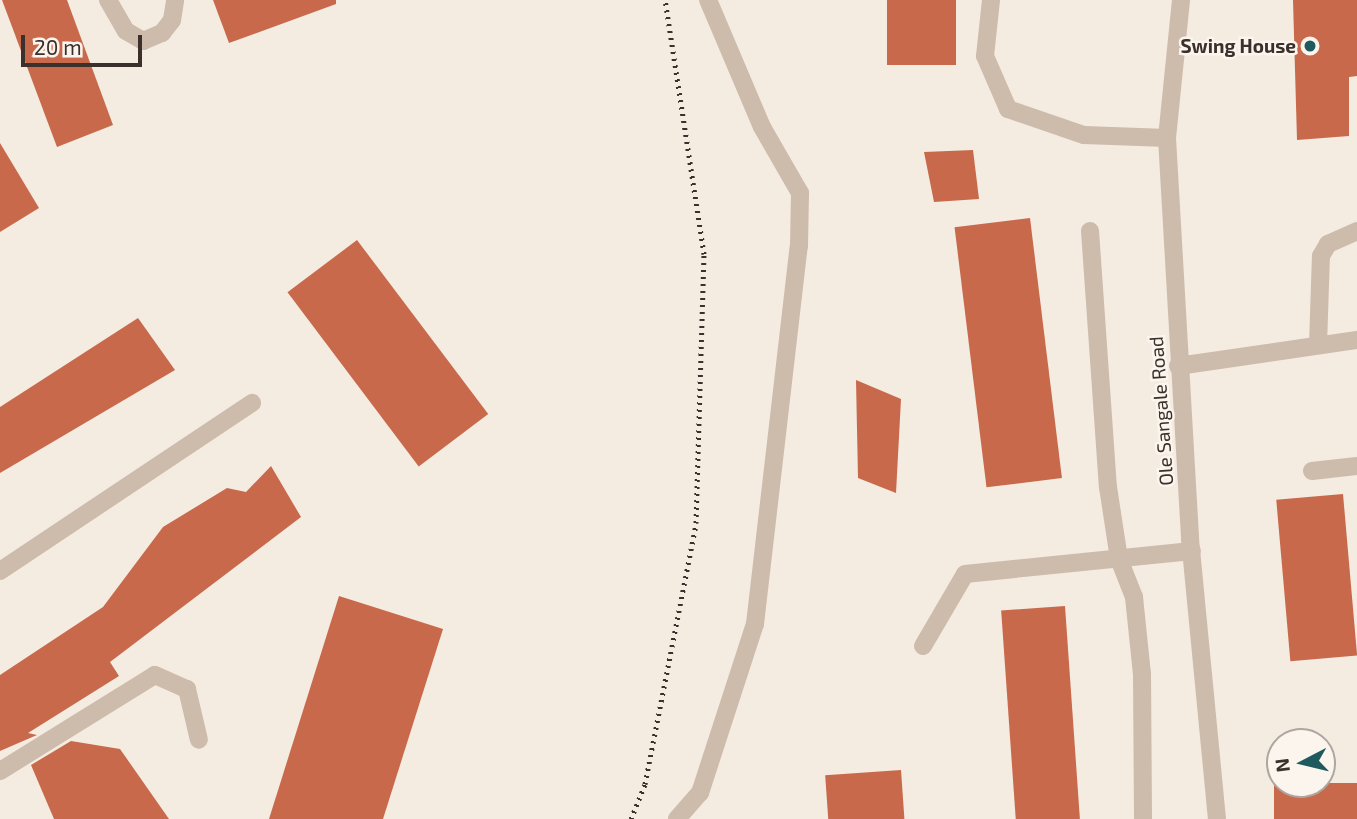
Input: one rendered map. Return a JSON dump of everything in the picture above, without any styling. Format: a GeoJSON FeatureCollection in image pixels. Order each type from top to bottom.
{"type":"FeatureCollection","features":[{"type":"Feature","properties":{"kind":"street"},"geometry":{"type":"LineString","coordinates":[[108,0],[126,31],[143,41],[162,33],[172,20],[175,0]]}},
{"type":"Feature","properties":{"kind":"street"},"geometry":{"type":"LineString","coordinates":[[677,819],[700,793],[755,624],[799,246],[800,193],[762,127],[708,0]]}},
{"type":"Feature","properties":{"kind":"street"},"geometry":{"type":"LineString","coordinates":[[991,0],[985,56],[1008,110],[1084,135],[1167,138]]}},
{"type":"Feature","properties":{"kind":"street","name":"Ole Sangale Road"},"geometry":{"type":"LineString","coordinates":[[1181,0],[1167,138],[1178,366],[1217,819]]}},
{"type":"Feature","properties":{"kind":"street"},"geometry":{"type":"LineString","coordinates":[[1090,231],[1108,487],[1119,559],[1134,597],[1142,674],[1143,819]]}},
{"type":"Feature","properties":{"kind":"street"},"geometry":{"type":"LineString","coordinates":[[1318,345],[1321,256],[1328,244],[1357,232]]}},
{"type":"Feature","properties":{"kind":"street"},"geometry":{"type":"LineString","coordinates":[[1178,366],[1357,340]]}},
{"type":"Feature","properties":{"kind":"street"},"geometry":{"type":"LineString","coordinates":[[0,571],[252,403]]}},
{"type":"Feature","properties":{"kind":"street"},"geometry":{"type":"LineString","coordinates":[[1312,471],[1357,466]]}},
{"type":"Feature","properties":{"kind":"street"},"geometry":{"type":"LineString","coordinates":[[923,646],[965,574],[1192,551]]}},
{"type":"Feature","properties":{"kind":"street"},"geometry":{"type":"LineString","coordinates":[[0,771],[155,675],[187,689],[199,740]]}},
{"type":"Feature","properties":{"kind":"building"},"geometry":{"type":"Polygon","coordinates":[[[2,0],[67,0],[113,125],[57,147],[2,0]]]}},
{"type":"Feature","properties":{"kind":"building"},"geometry":{"type":"Polygon","coordinates":[[[213,0],[336,0],[336,4],[229,43],[213,0]]]}},
{"type":"Feature","properties":{"kind":"building"},"geometry":{"type":"Polygon","coordinates":[[[887,0],[956,0],[956,65],[887,65],[887,0]]]}},
{"type":"Feature","properties":{"kind":"building","name":"Swing House"},"geometry":{"type":"Polygon","coordinates":[[[1293,0],[1357,0],[1357,76],[1349,77],[1349,136],[1297,140],[1293,0]]]}},
{"type":"Feature","properties":{"kind":"building"},"geometry":{"type":"Polygon","coordinates":[[[0,143],[39,208],[0,232],[0,143]]]}},
{"type":"Feature","properties":{"kind":"building"},"geometry":{"type":"Polygon","coordinates":[[[973,150],[979,199],[934,202],[924,152],[973,150]]]}},
{"type":"Feature","properties":{"kind":"building"},"geometry":{"type":"Polygon","coordinates":[[[1030,218],[1062,478],[986,487],[955,227],[1030,218]]]}},
{"type":"Feature","properties":{"kind":"building"},"geometry":{"type":"Polygon","coordinates":[[[357,240],[488,414],[419,466],[288,292],[357,240]]]}},
{"type":"Feature","properties":{"kind":"building"},"geometry":{"type":"Polygon","coordinates":[[[138,318],[175,370],[0,473],[0,407],[138,318]]]}},
{"type":"Feature","properties":{"kind":"building"},"geometry":{"type":"Polygon","coordinates":[[[856,380],[901,399],[896,493],[858,478],[856,380]]]}},
{"type":"Feature","properties":{"kind":"building"},"geometry":{"type":"Polygon","coordinates":[[[271,466],[301,517],[110,662],[119,676],[28,733],[37,735],[0,751],[0,675],[103,607],[163,527],[227,488],[246,492],[271,466]]]}},
{"type":"Feature","properties":{"kind":"building"},"geometry":{"type":"Polygon","coordinates":[[[1343,494],[1357,655],[1290,661],[1276,500],[1343,494]]]}},
{"type":"Feature","properties":{"kind":"building"},"geometry":{"type":"Polygon","coordinates":[[[339,596],[443,629],[383,819],[269,819],[339,596]]]}},
{"type":"Feature","properties":{"kind":"building"},"geometry":{"type":"Polygon","coordinates":[[[1065,606],[1080,819],[1016,819],[1001,610],[1065,606]]]}},
{"type":"Feature","properties":{"kind":"building"},"geometry":{"type":"Polygon","coordinates":[[[71,741],[120,749],[169,819],[54,819],[31,765],[71,741]]]}},
{"type":"Feature","properties":{"kind":"building"},"geometry":{"type":"Polygon","coordinates":[[[901,770],[904,819],[828,819],[825,775],[901,770]]]}},
{"type":"Feature","properties":{"kind":"building"},"geometry":{"type":"Polygon","coordinates":[[[1336,783],[1357,783],[1357,819],[1274,819],[1274,798],[1336,798],[1336,783]]]}},
{"type":"Feature","properties":{"kind":"railway"},"geometry":{"type":"LineString","coordinates":[[631,819],[645,784],[696,523],[704,254],[665,0]]}},
{"type":"Feature","properties":{"kind":"place","name":"Swing House"},"geometry":{"type":"Point","coordinates":[1310,46]}}]}
